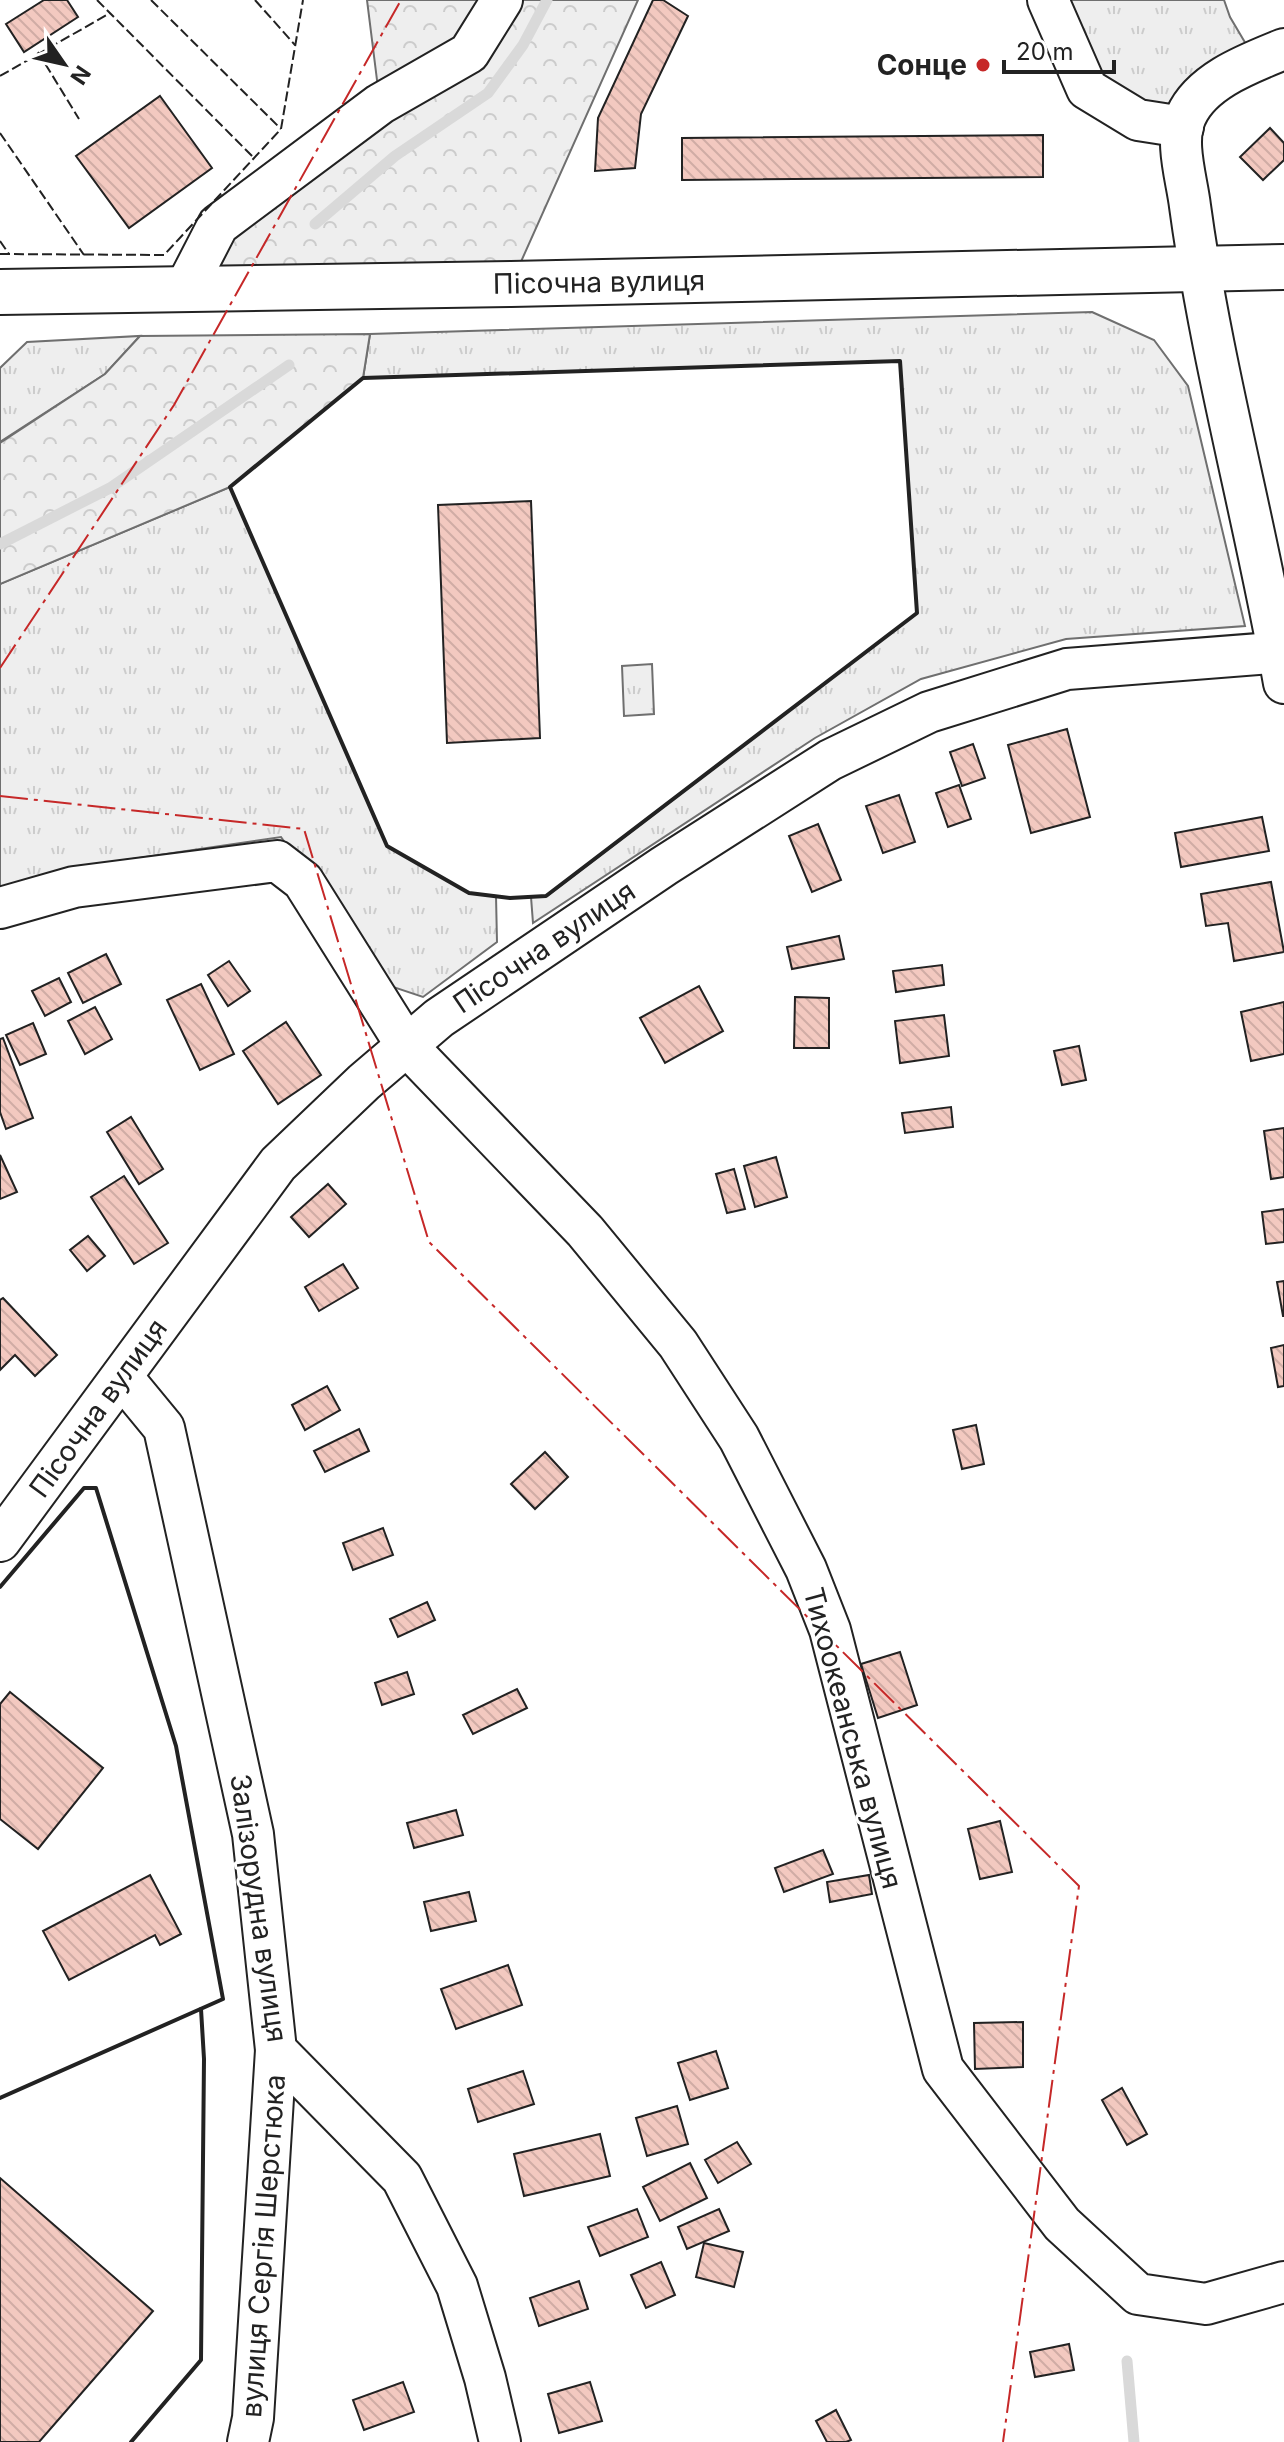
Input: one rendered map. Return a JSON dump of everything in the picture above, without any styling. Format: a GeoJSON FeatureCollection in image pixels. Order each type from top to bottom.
{"type":"FeatureCollection","features":[{"type":"Feature","properties":{"kind":"main road","name":"Пісочна вулиця"},"geometry":{"type":"LineString","coordinates":[[0,292],[1284,267]]}},
{"type":"Feature","properties":{"kind":"street"},"geometry":{"type":"LineString","coordinates":[[185,289],[218,225],[380,104],[469,53],[502,0]]}},
{"type":"Feature","properties":{"kind":"street"},"geometry":{"type":"LineString","coordinates":[[1048,0],[1087,89],[1138,120],[1183,127]]}},
{"type":"Feature","properties":{"kind":"street"},"geometry":{"type":"LineString","coordinates":[[1282,662],[1198,267],[1182,144],[1186,115],[1208,88],[1284,49]]}},
{"type":"Feature","properties":{"kind":"street","name":"Пісочна вулиця"},"geometry":{"type":"LineString","coordinates":[[0,1541],[278,1164],[439,1018],[804,776],[929,712],[1067,669],[1282,662]]}},
{"type":"Feature","properties":{"kind":"street","name":"Тихоокеанська вулиця"},"geometry":{"type":"LineString","coordinates":[[0,908],[74,887],[277,861],[303,881],[406,1045],[585,1231],[678,1344],[739,1438],[806,1569],[830,1630],[943,2069],[1062,2224],[1138,2294],[1206,2304],[1284,2282]]}},
{"type":"Feature","properties":{"kind":"street","name":"Залізорудна вулиця"},"geometry":{"type":"LineString","coordinates":[[122,1377],[164,1428],[253,1834],[276,2050],[402,2178],[457,2286],[485,2378],[500,2442]]}},
{"type":"Feature","properties":{"kind":"street","name":"вулиця Сергія Шерстюка"},"geometry":{"type":"LineString","coordinates":[[248,2442],[253,2418],[276,2050]]}},
{"type":"Feature","properties":{"kind":"green space"},"geometry":{"type":"Polygon","coordinates":[[[367,0],[638,0],[511,284],[185,289],[218,225],[380,104],[367,0]]]}},
{"type":"Feature","properties":{"kind":"green space"},"geometry":{"type":"Polygon","coordinates":[[[1048,0],[1224,0],[1230,17],[1256,61],[1186,115],[1087,89],[1048,0]]]}},
{"type":"Feature","properties":{"kind":"green space"},"geometry":{"type":"Polygon","coordinates":[[[1092,312],[1154,340],[1188,386],[1245,626],[1066,639],[921,679],[815,738],[533,923],[531,897],[547,896],[917,613],[900,361],[363,378],[370,334],[1092,312]]]}},
{"type":"Feature","properties":{"kind":"green space"},"geometry":{"type":"Polygon","coordinates":[[[370,334],[363,378],[230,487],[0,584],[0,443],[105,374],[140,336],[370,334]]]}},
{"type":"Feature","properties":{"kind":"green space"},"geometry":{"type":"Polygon","coordinates":[[[140,336],[105,374],[0,442],[0,368],[27,342],[140,336]]]}},
{"type":"Feature","properties":{"kind":"green space"},"geometry":{"type":"Polygon","coordinates":[[[230,487],[387,846],[469,893],[496,896],[497,942],[423,997],[387,985],[281,837],[64,869],[0,891],[0,584],[230,487]]]}},
{"type":"Feature","properties":{"kind":"green space"},"geometry":{"type":"Polygon","coordinates":[[[652,664],[654,714],[624,716],[622,666],[652,664]]]}},
{"type":"Feature","properties":{"kind":"building"},"geometry":{"type":"Polygon","coordinates":[[[44,0],[67,0],[78,17],[24,52],[6,24],[44,0]]]}},
{"type":"Feature","properties":{"kind":"building"},"geometry":{"type":"Polygon","coordinates":[[[653,0],[663,0],[688,16],[641,114],[635,168],[595,171],[598,118],[653,0]]]}},
{"type":"Feature","properties":{"kind":"building"},"geometry":{"type":"Polygon","coordinates":[[[160,96],[212,168],[129,228],[76,156],[160,96]]]}},
{"type":"Feature","properties":{"kind":"building"},"geometry":{"type":"Polygon","coordinates":[[[1270,128],[1284,143],[1284,160],[1263,180],[1240,157],[1270,128]]]}},
{"type":"Feature","properties":{"kind":"building"},"geometry":{"type":"Polygon","coordinates":[[[1043,135],[1043,177],[682,180],[682,138],[1043,135]]]}},
{"type":"Feature","properties":{"kind":"building"},"geometry":{"type":"Polygon","coordinates":[[[531,501],[540,738],[447,743],[438,505],[531,501]]]}},
{"type":"Feature","properties":{"kind":"building"},"geometry":{"type":"Polygon","coordinates":[[[1067,729],[1090,817],[1031,833],[1008,745],[1067,729]]]}},
{"type":"Feature","properties":{"kind":"building"},"geometry":{"type":"Polygon","coordinates":[[[973,744],[985,778],[962,786],[950,752],[973,744]]]}},
{"type":"Feature","properties":{"kind":"building"},"geometry":{"type":"Polygon","coordinates":[[[959,785],[971,819],[948,827],[936,793],[959,785]]]}},
{"type":"Feature","properties":{"kind":"building"},"geometry":{"type":"Polygon","coordinates":[[[899,795],[915,842],[883,853],[866,806],[899,795]]]}},
{"type":"Feature","properties":{"kind":"building"},"geometry":{"type":"Polygon","coordinates":[[[1262,817],[1269,851],[1181,867],[1175,833],[1262,817]]]}},
{"type":"Feature","properties":{"kind":"building"},"geometry":{"type":"Polygon","coordinates":[[[818,824],[841,880],[812,892],[789,836],[818,824]]]}},
{"type":"Feature","properties":{"kind":"building"},"geometry":{"type":"Polygon","coordinates":[[[1271,882],[1284,952],[1234,961],[1228,923],[1206,926],[1201,894],[1271,882]]]}},
{"type":"Feature","properties":{"kind":"building"},"geometry":{"type":"Polygon","coordinates":[[[839,936],[844,959],[792,969],[787,947],[839,936]]]}},
{"type":"Feature","properties":{"kind":"building"},"geometry":{"type":"Polygon","coordinates":[[[106,954],[121,984],[83,1003],[68,973],[106,954]]]}},
{"type":"Feature","properties":{"kind":"building"},"geometry":{"type":"Polygon","coordinates":[[[229,961],[250,991],[228,1006],[208,975],[229,961]]]}},
{"type":"Feature","properties":{"kind":"building"},"geometry":{"type":"Polygon","coordinates":[[[942,965],[944,985],[896,992],[893,971],[942,965]]]}},
{"type":"Feature","properties":{"kind":"building"},"geometry":{"type":"Polygon","coordinates":[[[59,978],[71,1002],[45,1016],[32,991],[59,978]]]}},
{"type":"Feature","properties":{"kind":"building"},"geometry":{"type":"Polygon","coordinates":[[[201,984],[234,1054],[200,1070],[167,1000],[201,984]]]}},
{"type":"Feature","properties":{"kind":"building"},"geometry":{"type":"Polygon","coordinates":[[[699,986],[723,1031],[665,1063],[640,1018],[699,986]]]}},
{"type":"Feature","properties":{"kind":"building"},"geometry":{"type":"Polygon","coordinates":[[[795,997],[829,998],[829,1048],[794,1048],[795,997]]]}},
{"type":"Feature","properties":{"kind":"building"},"geometry":{"type":"Polygon","coordinates":[[[1284,1002],[1284,1054],[1251,1061],[1241,1012],[1284,1002]]]}},
{"type":"Feature","properties":{"kind":"building"},"geometry":{"type":"Polygon","coordinates":[[[95,1007],[112,1039],[85,1054],[68,1021],[95,1007]]]}},
{"type":"Feature","properties":{"kind":"building"},"geometry":{"type":"Polygon","coordinates":[[[944,1015],[949,1056],[900,1063],[895,1021],[944,1015]]]}},
{"type":"Feature","properties":{"kind":"building"},"geometry":{"type":"Polygon","coordinates":[[[286,1022],[321,1075],[278,1104],[243,1051],[286,1022]]]}},
{"type":"Feature","properties":{"kind":"building"},"geometry":{"type":"Polygon","coordinates":[[[33,1023],[46,1054],[20,1065],[6,1035],[33,1023]]]}},
{"type":"Feature","properties":{"kind":"building"},"geometry":{"type":"Polygon","coordinates":[[[3,1038],[33,1118],[6,1129],[0,1112],[0,1039],[3,1038]]]}},
{"type":"Feature","properties":{"kind":"building"},"geometry":{"type":"Polygon","coordinates":[[[1079,1046],[1086,1080],[1062,1085],[1054,1051],[1079,1046]]]}},
{"type":"Feature","properties":{"kind":"building"},"geometry":{"type":"Polygon","coordinates":[[[951,1107],[953,1127],[905,1133],[902,1113],[951,1107]]]}},
{"type":"Feature","properties":{"kind":"building"},"geometry":{"type":"Polygon","coordinates":[[[131,1117],[163,1169],[139,1184],[107,1132],[131,1117]]]}},
{"type":"Feature","properties":{"kind":"building"},"geometry":{"type":"Polygon","coordinates":[[[1284,1128],[1284,1177],[1271,1179],[1264,1131],[1284,1128]]]}},
{"type":"Feature","properties":{"kind":"building"},"geometry":{"type":"Polygon","coordinates":[[[0,1155],[17,1192],[0,1199],[0,1155]]]}},
{"type":"Feature","properties":{"kind":"building"},"geometry":{"type":"Polygon","coordinates":[[[776,1157],[787,1197],[755,1207],[744,1166],[776,1157]]]}},
{"type":"Feature","properties":{"kind":"building"},"geometry":{"type":"Polygon","coordinates":[[[734,1169],[745,1209],[727,1213],[716,1174],[734,1169]]]}},
{"type":"Feature","properties":{"kind":"building"},"geometry":{"type":"Polygon","coordinates":[[[124,1176],[168,1243],[134,1264],[91,1197],[124,1176]]]}},
{"type":"Feature","properties":{"kind":"building"},"geometry":{"type":"Polygon","coordinates":[[[328,1184],[346,1204],[309,1237],[291,1217],[328,1184]]]}},
{"type":"Feature","properties":{"kind":"building"},"geometry":{"type":"Polygon","coordinates":[[[1284,1209],[1284,1242],[1266,1244],[1262,1212],[1284,1209]]]}},
{"type":"Feature","properties":{"kind":"building"},"geometry":{"type":"Polygon","coordinates":[[[88,1236],[105,1256],[87,1271],[70,1250],[88,1236]]]}},
{"type":"Feature","properties":{"kind":"building"},"geometry":{"type":"Polygon","coordinates":[[[343,1264],[358,1288],[319,1311],[305,1287],[343,1264]]]}},
{"type":"Feature","properties":{"kind":"building"},"geometry":{"type":"Polygon","coordinates":[[[1284,1281],[1284,1316],[1283,1316],[1277,1282],[1284,1281]]]}},
{"type":"Feature","properties":{"kind":"building"},"geometry":{"type":"Polygon","coordinates":[[[3,1298],[57,1355],[35,1376],[15,1355],[0,1370],[0,1300],[3,1298]]]}},
{"type":"Feature","properties":{"kind":"building"},"geometry":{"type":"Polygon","coordinates":[[[1284,1345],[1284,1386],[1278,1387],[1271,1348],[1284,1345]]]}},
{"type":"Feature","properties":{"kind":"building"},"geometry":{"type":"Polygon","coordinates":[[[327,1386],[340,1410],[305,1430],[292,1405],[327,1386]]]}},
{"type":"Feature","properties":{"kind":"building"},"geometry":{"type":"Polygon","coordinates":[[[976,1425],[984,1464],[962,1469],[953,1430],[976,1425]]]}},
{"type":"Feature","properties":{"kind":"building"},"geometry":{"type":"Polygon","coordinates":[[[359,1429],[369,1451],[325,1472],[314,1451],[359,1429]]]}},
{"type":"Feature","properties":{"kind":"building"},"geometry":{"type":"Polygon","coordinates":[[[545,1452],[568,1477],[535,1509],[511,1484],[545,1452]]]}},
{"type":"Feature","properties":{"kind":"building"},"geometry":{"type":"Polygon","coordinates":[[[383,1528],[393,1555],[353,1570],[343,1543],[383,1528]]]}},
{"type":"Feature","properties":{"kind":"building"},"geometry":{"type":"Polygon","coordinates":[[[427,1602],[435,1620],[398,1637],[390,1619],[427,1602]]]}},
{"type":"Feature","properties":{"kind":"building"},"geometry":{"type":"Polygon","coordinates":[[[900,1652],[917,1705],[878,1718],[861,1664],[900,1652]]]}},
{"type":"Feature","properties":{"kind":"building"},"geometry":{"type":"Polygon","coordinates":[[[407,1672],[414,1694],[382,1705],[375,1683],[407,1672]]]}},
{"type":"Feature","properties":{"kind":"building"},"geometry":{"type":"Polygon","coordinates":[[[517,1689],[527,1708],[473,1734],[463,1715],[517,1689]]]}},
{"type":"Feature","properties":{"kind":"building"},"geometry":{"type":"Polygon","coordinates":[[[10,1692],[103,1768],[38,1849],[0,1819],[0,1704],[10,1692]]]}},
{"type":"Feature","properties":{"kind":"building"},"geometry":{"type":"Polygon","coordinates":[[[456,1810],[463,1835],[414,1848],[407,1823],[456,1810]]]}},
{"type":"Feature","properties":{"kind":"building"},"geometry":{"type":"Polygon","coordinates":[[[1000,1821],[1012,1872],[980,1879],[968,1829],[1000,1821]]]}},
{"type":"Feature","properties":{"kind":"building"},"geometry":{"type":"Polygon","coordinates":[[[823,1850],[833,1874],[784,1892],[775,1868],[823,1850]]]}},
{"type":"Feature","properties":{"kind":"building"},"geometry":{"type":"Polygon","coordinates":[[[150,1875],[181,1934],[160,1945],[155,1935],[69,1980],[43,1931],[150,1875]]]}},
{"type":"Feature","properties":{"kind":"building"},"geometry":{"type":"Polygon","coordinates":[[[869,1875],[872,1894],[830,1902],[827,1882],[869,1875]]]}},
{"type":"Feature","properties":{"kind":"building"},"geometry":{"type":"Polygon","coordinates":[[[469,1892],[476,1921],[431,1931],[424,1902],[469,1892]]]}},
{"type":"Feature","properties":{"kind":"building"},"geometry":{"type":"Polygon","coordinates":[[[508,1965],[522,2005],[456,2029],[441,1989],[508,1965]]]}},
{"type":"Feature","properties":{"kind":"building"},"geometry":{"type":"Polygon","coordinates":[[[1023,2022],[1023,2067],[975,2069],[974,2023],[1023,2022]]]}},
{"type":"Feature","properties":{"kind":"building"},"geometry":{"type":"Polygon","coordinates":[[[716,2051],[728,2088],[690,2100],[678,2063],[716,2051]]]}},
{"type":"Feature","properties":{"kind":"building"},"geometry":{"type":"Polygon","coordinates":[[[523,2071],[534,2104],[478,2122],[468,2089],[523,2071]]]}},
{"type":"Feature","properties":{"kind":"building"},"geometry":{"type":"Polygon","coordinates":[[[1122,2088],[1147,2134],[1127,2145],[1102,2100],[1122,2088]]]}},
{"type":"Feature","properties":{"kind":"building"},"geometry":{"type":"Polygon","coordinates":[[[677,2106],[688,2144],[647,2156],[636,2118],[677,2106]]]}},
{"type":"Feature","properties":{"kind":"building"},"geometry":{"type":"Polygon","coordinates":[[[600,2134],[610,2176],[524,2196],[514,2154],[600,2134]]]}},
{"type":"Feature","properties":{"kind":"building"},"geometry":{"type":"Polygon","coordinates":[[[737,2142],[751,2164],[718,2183],[705,2160],[737,2142]]]}},
{"type":"Feature","properties":{"kind":"building"},"geometry":{"type":"Polygon","coordinates":[[[690,2163],[707,2198],[660,2221],[643,2187],[690,2163]]]}},
{"type":"Feature","properties":{"kind":"building"},"geometry":{"type":"Polygon","coordinates":[[[0,2178],[153,2311],[39,2442],[0,2442],[0,2178]]]}},
{"type":"Feature","properties":{"kind":"building"},"geometry":{"type":"Polygon","coordinates":[[[637,2209],[648,2237],[600,2256],[588,2227],[637,2209]]]}},
{"type":"Feature","properties":{"kind":"building"},"geometry":{"type":"Polygon","coordinates":[[[719,2209],[729,2231],[687,2249],[678,2227],[719,2209]]]}},
{"type":"Feature","properties":{"kind":"building"},"geometry":{"type":"Polygon","coordinates":[[[704,2243],[743,2252],[734,2287],[696,2277],[704,2243]]]}},
{"type":"Feature","properties":{"kind":"building"},"geometry":{"type":"Polygon","coordinates":[[[661,2262],[675,2295],[646,2308],[631,2275],[661,2262]]]}},
{"type":"Feature","properties":{"kind":"building"},"geometry":{"type":"Polygon","coordinates":[[[579,2281],[588,2309],[539,2326],[530,2298],[579,2281]]]}},
{"type":"Feature","properties":{"kind":"building"},"geometry":{"type":"Polygon","coordinates":[[[1069,2344],[1074,2370],[1035,2377],[1030,2352],[1069,2344]]]}},
{"type":"Feature","properties":{"kind":"building"},"geometry":{"type":"Polygon","coordinates":[[[403,2382],[414,2412],[364,2430],[353,2400],[403,2382]]]}},
{"type":"Feature","properties":{"kind":"building"},"geometry":{"type":"Polygon","coordinates":[[[590,2382],[602,2421],[559,2433],[548,2394],[590,2382]]]}},
{"type":"Feature","properties":{"kind":"building"},"geometry":{"type":"Polygon","coordinates":[[[836,2410],[851,2440],[827,2442],[816,2421],[836,2410]]]}},
{"type":"Feature","properties":{"kind":"waterway"},"geometry":{"type":"LineString","coordinates":[[315,224],[395,156],[488,93],[523,45],[547,0]]}},
{"type":"Feature","properties":{"kind":"waterway"},"geometry":{"type":"LineString","coordinates":[[0,544],[110,488],[289,365]]}},
{"type":"Feature","properties":{"kind":"waterway"},"geometry":{"type":"LineString","coordinates":[[1127,2361],[1134,2442]]}},
{"type":"Feature","properties":{"kind":"fence"},"geometry":{"type":"LineString","coordinates":[[97,0],[254,158]]}},
{"type":"Feature","properties":{"kind":"fence"},"geometry":{"type":"LineString","coordinates":[[151,0],[281,129]]}},
{"type":"Feature","properties":{"kind":"fence"},"geometry":{"type":"LineString","coordinates":[[255,0],[295,45]]}},
{"type":"Feature","properties":{"kind":"fence"},"geometry":{"type":"LineString","coordinates":[[0,254],[164,255],[281,129],[303,0]]}},
{"type":"Feature","properties":{"kind":"fence"},"geometry":{"type":"LineString","coordinates":[[0,76],[110,13]]}},
{"type":"Feature","properties":{"kind":"fence"},"geometry":{"type":"LineString","coordinates":[[38,52],[79,119]]}},
{"type":"Feature","properties":{"kind":"fence"},"geometry":{"type":"LineString","coordinates":[[0,133],[84,255]]}},
{"type":"Feature","properties":{"kind":"fence"},"geometry":{"type":"LineString","coordinates":[[0,241],[9,254]]}},
{"type":"Feature","properties":{"kind":"wall"},"geometry":{"type":"LineString","coordinates":[[900,361],[917,613],[546,896],[510,898],[469,893],[387,846],[230,487],[363,378],[900,361]]}},
{"type":"Feature","properties":{"kind":"wall"},"geometry":{"type":"LineString","coordinates":[[0,1587],[84,1488],[96,1488],[176,1746],[223,1999],[0,2098]]}},
{"type":"Feature","properties":{"kind":"wall"},"geometry":{"type":"LineString","coordinates":[[131,2442],[201,2360],[204,2059],[201,2009]]}},
{"type":"Feature","properties":{"kind":"power"},"geometry":{"type":"LineString","coordinates":[[0,668],[174,405],[401,0]]}},
{"type":"Feature","properties":{"kind":"power"},"geometry":{"type":"LineString","coordinates":[[0,796],[304,829],[429,1242],[1079,1886],[1003,2442]]}},
{"type":"Feature","properties":{"kind":"place","name":"Сонце"},"geometry":{"type":"Point","coordinates":[983,65]}}]}
